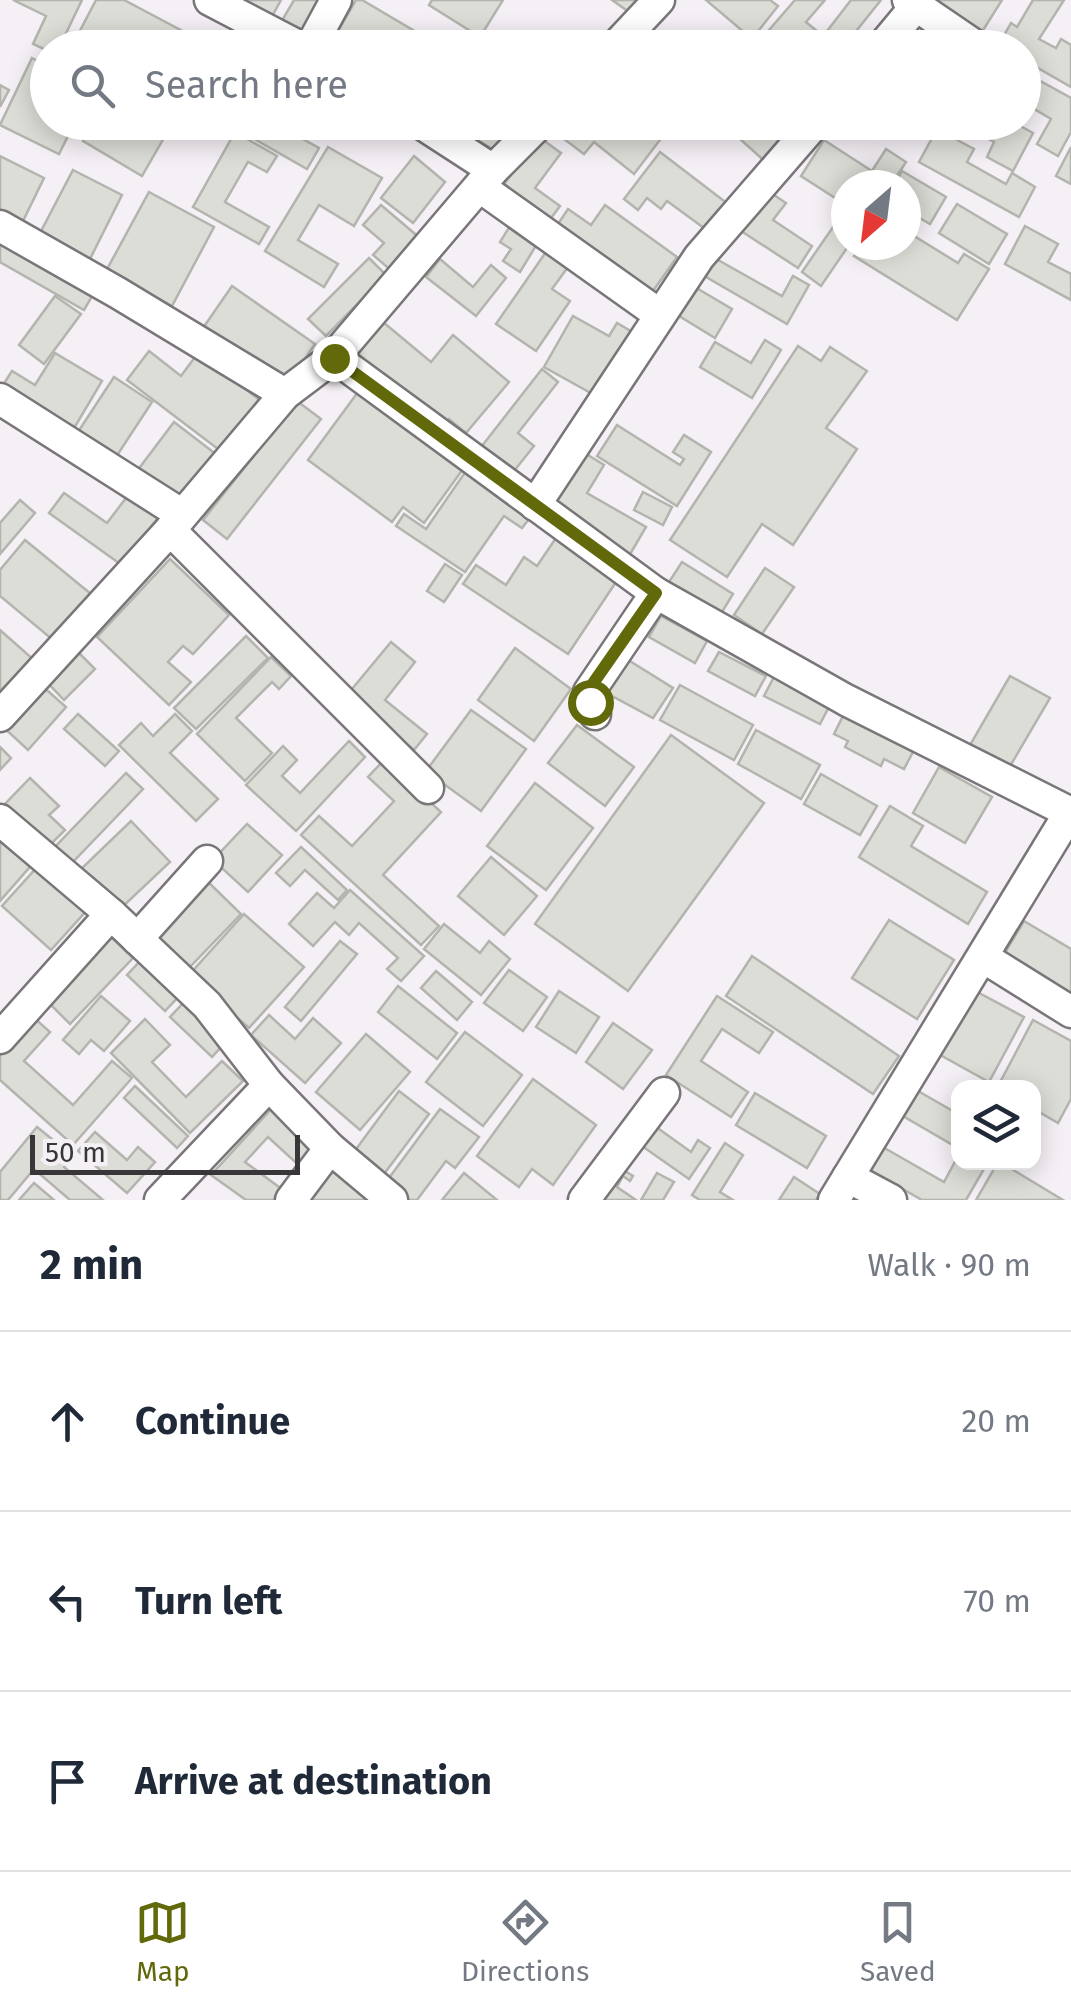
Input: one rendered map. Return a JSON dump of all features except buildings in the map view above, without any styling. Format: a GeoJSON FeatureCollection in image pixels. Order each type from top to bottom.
{"type":"FeatureCollection","features":[{"type":"Feature","properties":{"kind":"street"},"geometry":{"type":"LineString","coordinates":[[210,0],[268,30]]}},
{"type":"Feature","properties":{"kind":"street"},"geometry":{"type":"LineString","coordinates":[[320,30],[336,0]]}},
{"type":"Feature","properties":{"kind":"street"},"geometry":{"type":"LineString","coordinates":[[631,30],[659,0]]}},
{"type":"Feature","properties":{"kind":"street"},"geometry":{"type":"LineString","coordinates":[[893,30],[912,3],[952,30]]}},
{"type":"Feature","properties":{"kind":"street"},"geometry":{"type":"LineString","coordinates":[[441,140],[660,315]]}},
{"type":"Feature","properties":{"kind":"street"},"geometry":{"type":"LineString","coordinates":[[0,716],[286,394],[334,358],[523,140]]}},
{"type":"Feature","properties":{"kind":"street"},"geometry":{"type":"LineString","coordinates":[[535,505],[699,257],[800,140]]}},
{"type":"Feature","properties":{"kind":"street"},"geometry":{"type":"LineString","coordinates":[[0,226],[286,394]]}},
{"type":"Feature","properties":{"kind":"street"},"geometry":{"type":"LineString","coordinates":[[334,358],[656,593],[846,700],[1071,812],[841,1188],[891,1200]]}},
{"type":"Feature","properties":{"kind":"street"},"geometry":{"type":"LineString","coordinates":[[0,399],[176,522],[428,788]]}},
{"type":"Feature","properties":{"kind":"street"},"geometry":{"type":"LineString","coordinates":[[595,714],[589,692],[656,593]]}},
{"type":"Feature","properties":{"kind":"street"},"geometry":{"type":"LineString","coordinates":[[0,820],[111,914],[207,1005],[269,1086],[330,1148],[392,1200]]}},
{"type":"Feature","properties":{"kind":"street"},"geometry":{"type":"LineString","coordinates":[[137,939],[208,861]]}},
{"type":"Feature","properties":{"kind":"street"},"geometry":{"type":"LineString","coordinates":[[0,1038],[111,914]]}},
{"type":"Feature","properties":{"kind":"street"},"geometry":{"type":"LineString","coordinates":[[983,957],[1071,1012]]}},
{"type":"Feature","properties":{"kind":"street"},"geometry":{"type":"LineString","coordinates":[[160,1200],[269,1086]]}},
{"type":"Feature","properties":{"kind":"street"},"geometry":{"type":"LineString","coordinates":[[584,1200],[664,1092]]}},
{"type":"Feature","properties":{"kind":"street"},"geometry":{"type":"LineString","coordinates":[[291,1200],[330,1148]]}},
{"type":"Feature","properties":{"kind":"route"},"geometry":{"type":"LineString","coordinates":[[334,358],[656,593],[594,682],[590,702]]}}]}
